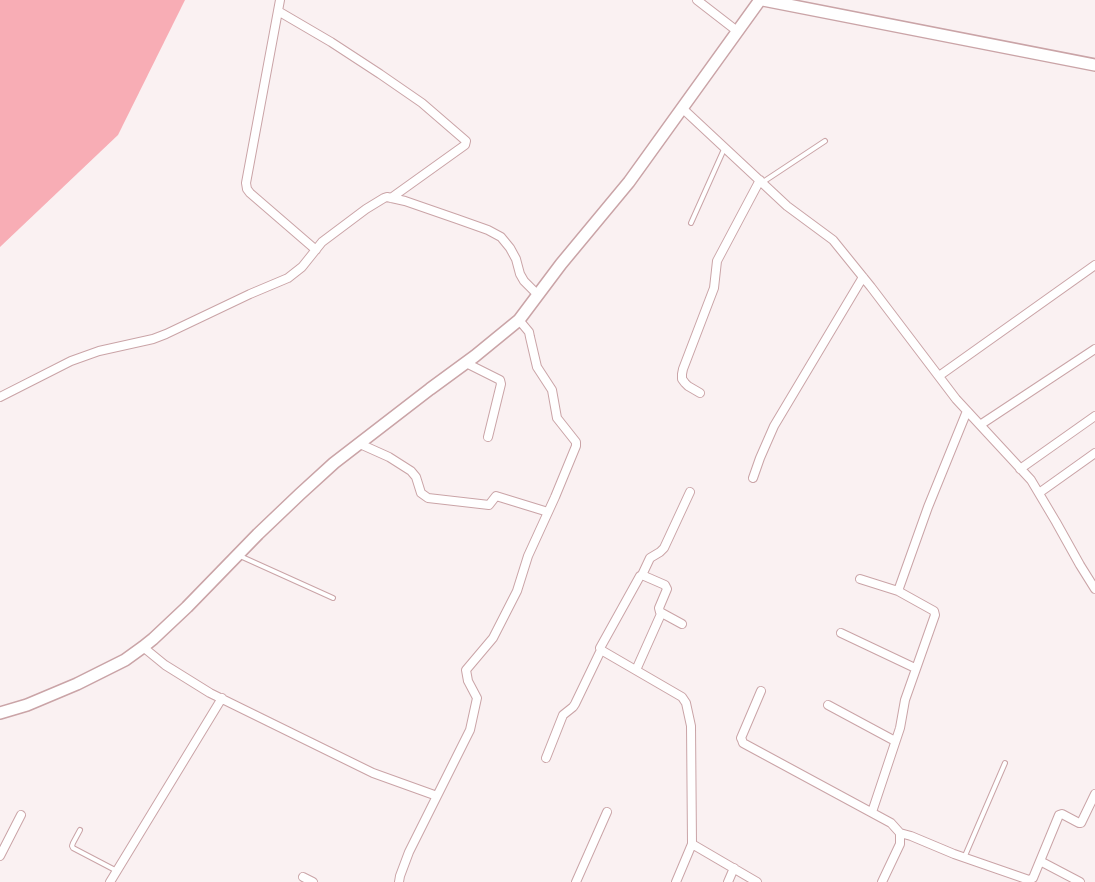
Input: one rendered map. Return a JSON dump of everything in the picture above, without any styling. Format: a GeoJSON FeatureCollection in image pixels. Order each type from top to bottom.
{"type":"FeatureCollection","features":[{"type":"Feature","properties":{"kind":"street"},"geometry":{"type":"LineString","coordinates":[[280,0],[247,176],[247,188],[250,193],[316,250]]}},
{"type":"Feature","properties":{"kind":"street"},"geometry":{"type":"LineString","coordinates":[[697,0],[737,31]]}},
{"type":"Feature","properties":{"kind":"street"},"geometry":{"type":"LineString","coordinates":[[0,713],[27,705],[77,684],[125,660],[143,647],[187,607],[300,494],[334,463],[466,363],[519,320],[561,264],[629,182],[737,31],[762,0],[1095,64]]}},
{"type":"Feature","properties":{"kind":"street"},"geometry":{"type":"LineString","coordinates":[[278,11],[331,42],[422,103],[466,141],[465,145],[391,198]]}},
{"type":"Feature","properties":{"kind":"street"},"geometry":{"type":"LineString","coordinates":[[682,108],[788,206],[833,240],[938,376],[968,412],[1031,480],[1080,566],[1095,588]]}},
{"type":"Feature","properties":{"kind":"street"},"geometry":{"type":"LineString","coordinates":[[700,393],[688,386],[682,379],[683,368],[714,288],[717,261],[762,181]]}},
{"type":"Feature","properties":{"kind":"street"},"geometry":{"type":"LineString","coordinates":[[0,397],[71,361],[99,351],[153,339],[288,278],[302,268],[322,242],[384,198],[391,198],[465,221],[501,237],[516,259],[524,282],[538,295]]}},
{"type":"Feature","properties":{"kind":"street"},"geometry":{"type":"LineString","coordinates":[[938,376],[1095,265]]}},
{"type":"Feature","properties":{"kind":"street"},"geometry":{"type":"LineString","coordinates":[[753,478],[774,426],[863,277]]}},
{"type":"Feature","properties":{"kind":"street"},"geometry":{"type":"LineString","coordinates":[[399,882],[409,852],[470,730],[477,698],[468,681],[466,670],[493,638],[517,591],[528,556],[576,444],[557,418],[552,390],[537,367],[530,337],[519,320]]}},
{"type":"Feature","properties":{"kind":"street"},"geometry":{"type":"LineString","coordinates":[[980,425],[1095,349]]}},
{"type":"Feature","properties":{"kind":"street"},"geometry":{"type":"LineString","coordinates":[[466,363],[500,380],[488,437]]}},
{"type":"Feature","properties":{"kind":"street"},"geometry":{"type":"LineString","coordinates":[[898,591],[928,507],[968,412]]}},
{"type":"Feature","properties":{"kind":"street"},"geometry":{"type":"LineString","coordinates":[[1020,469],[1095,416]]}},
{"type":"Feature","properties":{"kind":"street"},"geometry":{"type":"LineString","coordinates":[[360,444],[389,457],[411,471],[416,477],[422,492],[428,498],[489,505],[496,496],[548,512]]}},
{"type":"Feature","properties":{"kind":"street"},"geometry":{"type":"LineString","coordinates":[[1039,493],[1095,453]]}},
{"type":"Feature","properties":{"kind":"street"},"geometry":{"type":"LineString","coordinates":[[546,758],[563,715],[573,707],[601,650],[601,646],[650,558],[664,548],[690,492]]}},
{"type":"Feature","properties":{"kind":"street"},"geometry":{"type":"LineString","coordinates":[[636,670],[661,614],[659,610],[667,587],[642,575]]}},
{"type":"Feature","properties":{"kind":"street"},"geometry":{"type":"LineString","coordinates":[[860,579],[898,591],[934,611],[934,620],[915,668],[905,700],[900,728],[872,812]]}},
{"type":"Feature","properties":{"kind":"street"},"geometry":{"type":"LineString","coordinates":[[661,614],[682,624]]}},
{"type":"Feature","properties":{"kind":"street"},"geometry":{"type":"LineString","coordinates":[[841,633],[915,668]]}},
{"type":"Feature","properties":{"kind":"street"},"geometry":{"type":"LineString","coordinates":[[143,647],[165,665],[210,693],[373,773],[437,796]]}},
{"type":"Feature","properties":{"kind":"street"},"geometry":{"type":"LineString","coordinates":[[601,650],[682,697],[686,703],[691,726],[692,844],[676,882]]}},
{"type":"Feature","properties":{"kind":"street"},"geometry":{"type":"LineString","coordinates":[[761,691],[741,738],[743,743],[891,823],[900,834],[900,844],[882,882]]}},
{"type":"Feature","properties":{"kind":"street"},"geometry":{"type":"LineString","coordinates":[[110,882],[222,698]]}},
{"type":"Feature","properties":{"kind":"street"},"geometry":{"type":"LineString","coordinates":[[828,705],[895,741]]}},
{"type":"Feature","properties":{"kind":"street"},"geometry":{"type":"LineString","coordinates":[[900,834],[911,836],[964,858],[1029,880],[1032,878],[1040,861],[1059,815],[1062,814],[1079,823],[1081,822],[1095,794]]}},
{"type":"Feature","properties":{"kind":"street"},"geometry":{"type":"LineString","coordinates":[[576,882],[607,812]]}},
{"type":"Feature","properties":{"kind":"street"},"geometry":{"type":"LineString","coordinates":[[0,856],[21,815]]}},
{"type":"Feature","properties":{"kind":"street"},"geometry":{"type":"LineString","coordinates":[[692,844],[757,882]]}},
{"type":"Feature","properties":{"kind":"street"},"geometry":{"type":"LineString","coordinates":[[1040,861],[1080,882]]}},
{"type":"Feature","properties":{"kind":"street"},"geometry":{"type":"LineString","coordinates":[[728,882],[734,868]]}},
{"type":"Feature","properties":{"kind":"street"},"geometry":{"type":"LineString","coordinates":[[303,877],[314,882]]}},
{"type":"Feature","properties":{"kind":"lane"},"geometry":{"type":"LineString","coordinates":[[762,181],[825,141]]}},
{"type":"Feature","properties":{"kind":"lane"},"geometry":{"type":"LineString","coordinates":[[691,223],[725,148]]}},
{"type":"Feature","properties":{"kind":"lane"},"geometry":{"type":"LineString","coordinates":[[238,555],[333,598]]}},
{"type":"Feature","properties":{"kind":"lane"},"geometry":{"type":"LineString","coordinates":[[964,858],[1005,763]]}},
{"type":"Feature","properties":{"kind":"lane"},"geometry":{"type":"LineString","coordinates":[[80,830],[73,843],[73,848],[117,871]]}},
{"type":"Feature","properties":{"kind":"shaded area"},"geometry":{"type":"Polygon","coordinates":[[[0,0],[185,0],[118,135],[0,247],[0,0]]]}}]}
